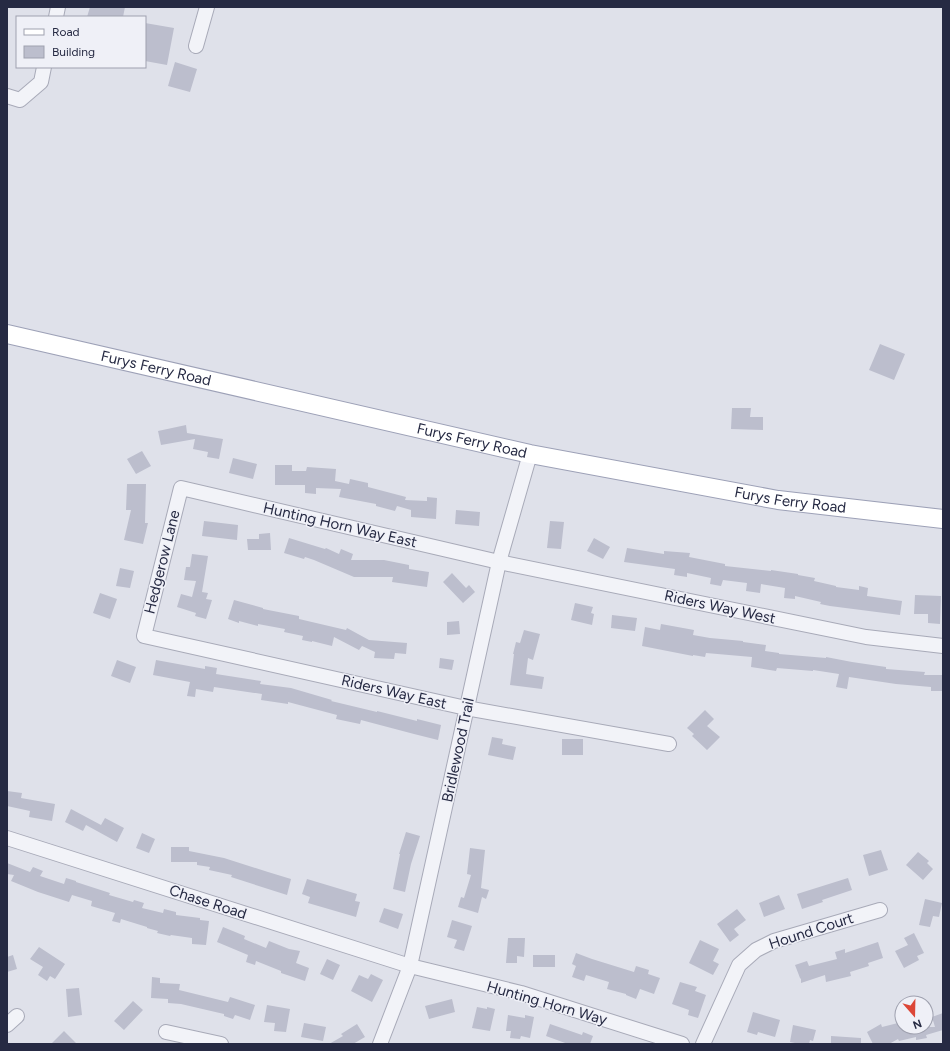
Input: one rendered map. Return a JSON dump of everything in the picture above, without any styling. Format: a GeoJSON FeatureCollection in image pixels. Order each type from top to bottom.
{"type":"FeatureCollection","features":[{"type":"Feature","properties":{"kind":"main road","name":"Furys Ferry Road"},"geometry":{"type":"LineString","coordinates":[[7,334],[530,454],[778,500],[943,519]]}},
{"type":"Feature","properties":{"kind":"street"},"geometry":{"type":"LineString","coordinates":[[196,46],[207,7]]}},
{"type":"Feature","properties":{"kind":"street"},"geometry":{"type":"LineString","coordinates":[[7,96],[20,100],[41,82],[44,68]]}},
{"type":"Feature","properties":{"kind":"street","name":"Bridlewood Trail"},"geometry":{"type":"LineString","coordinates":[[380,1044],[410,966],[499,562],[530,454]]}},
{"type":"Feature","properties":{"kind":"street","name":"Hunting Horn Way East"},"geometry":{"type":"LineString","coordinates":[[181,488],[499,562]]}},
{"type":"Feature","properties":{"kind":"street","name":"Hedgerow Lane"},"geometry":{"type":"LineString","coordinates":[[144,636],[181,488]]}},
{"type":"Feature","properties":{"kind":"street","name":"Riders Way West"},"geometry":{"type":"LineString","coordinates":[[499,562],[866,637],[943,646]]}},
{"type":"Feature","properties":{"kind":"street","name":"Riders Way East"},"geometry":{"type":"LineString","coordinates":[[144,636],[466,708],[669,744]]}},
{"type":"Feature","properties":{"kind":"street","name":"Chase Road"},"geometry":{"type":"LineString","coordinates":[[7,838],[410,966]]}},
{"type":"Feature","properties":{"kind":"street","name":"Hound Court"},"geometry":{"type":"LineString","coordinates":[[703,1044],[739,966],[756,950],[774,940],[880,910]]}},
{"type":"Feature","properties":{"kind":"street","name":"Hunting Horn Way"},"geometry":{"type":"LineString","coordinates":[[410,966],[521,993],[682,1044]]}},
{"type":"Feature","properties":{"kind":"street"},"geometry":{"type":"LineString","coordinates":[[166,1032],[221,1044]]}},
{"type":"Feature","properties":{"kind":"building"},"geometry":{"type":"Polygon","coordinates":[[[90,7],[125,7],[123,16],[87,16],[90,7]]]}},
{"type":"Feature","properties":{"kind":"building"},"geometry":{"type":"Polygon","coordinates":[[[146,23],[174,28],[167,65],[146,61],[146,23]]]}},
{"type":"Feature","properties":{"kind":"building"},"geometry":{"type":"Polygon","coordinates":[[[175,62],[197,69],[190,92],[168,86],[175,62]]]}},
{"type":"Feature","properties":{"kind":"building"},"geometry":{"type":"Polygon","coordinates":[[[880,344],[905,354],[894,380],[869,370],[880,344]]]}},
{"type":"Feature","properties":{"kind":"building"},"geometry":{"type":"Polygon","coordinates":[[[732,408],[751,408],[750,417],[763,417],[763,430],[731,429],[732,408]]]}},
{"type":"Feature","properties":{"kind":"building"},"geometry":{"type":"Polygon","coordinates":[[[186,425],[187,433],[223,439],[219,459],[207,457],[208,452],[193,449],[195,439],[161,445],[158,431],[186,425]]]}},
{"type":"Feature","properties":{"kind":"building"},"geometry":{"type":"Polygon","coordinates":[[[142,451],[151,466],[136,474],[127,459],[142,451]]]}},
{"type":"Feature","properties":{"kind":"building"},"geometry":{"type":"Polygon","coordinates":[[[233,458],[257,464],[253,479],[229,473],[233,458]]]}},
{"type":"Feature","properties":{"kind":"building"},"geometry":{"type":"Polygon","coordinates":[[[275,465],[292,465],[292,471],[306,471],[307,467],[336,469],[335,481],[349,484],[350,479],[368,483],[368,487],[406,497],[405,500],[427,501],[427,497],[437,498],[436,519],[411,517],[411,510],[397,506],[395,511],[376,506],[376,504],[339,497],[341,489],[316,488],[316,494],[305,493],[305,485],[275,485],[275,465]]]}},
{"type":"Feature","properties":{"kind":"building"},"geometry":{"type":"Polygon","coordinates":[[[127,484],[146,484],[145,523],[148,523],[143,544],[124,540],[131,510],[126,510],[127,484]]]}},
{"type":"Feature","properties":{"kind":"building"},"geometry":{"type":"Polygon","coordinates":[[[456,510],[480,512],[479,526],[455,524],[456,510]]]}},
{"type":"Feature","properties":{"kind":"building"},"geometry":{"type":"Polygon","coordinates":[[[204,521],[238,525],[237,540],[202,536],[204,521]]]}},
{"type":"Feature","properties":{"kind":"building"},"geometry":{"type":"Polygon","coordinates":[[[550,521],[564,522],[561,549],[547,548],[550,521]]]}},
{"type":"Feature","properties":{"kind":"building"},"geometry":{"type":"Polygon","coordinates":[[[270,533],[271,550],[248,550],[247,539],[259,539],[259,534],[270,533]]]}},
{"type":"Feature","properties":{"kind":"building"},"geometry":{"type":"Polygon","coordinates":[[[289,538],[325,549],[326,548],[339,554],[341,549],[353,554],[351,560],[384,560],[409,565],[409,569],[429,572],[427,587],[392,582],[393,577],[354,577],[314,560],[305,557],[304,559],[284,553],[289,538]]]}},
{"type":"Feature","properties":{"kind":"building"},"geometry":{"type":"Polygon","coordinates":[[[594,538],[610,547],[603,559],[587,551],[594,538]]]}},
{"type":"Feature","properties":{"kind":"building"},"geometry":{"type":"Polygon","coordinates":[[[627,548],[664,554],[664,551],[690,553],[689,557],[725,564],[725,566],[798,574],[815,578],[814,581],[836,587],[859,590],[859,586],[868,588],[867,596],[902,601],[900,615],[830,606],[820,604],[821,602],[795,596],[795,599],[784,598],[785,588],[761,584],[760,593],[746,591],[747,583],[723,580],[721,586],[710,584],[711,578],[687,573],[687,577],[674,575],[675,569],[624,562],[627,548]]]}},
{"type":"Feature","properties":{"kind":"building"},"geometry":{"type":"Polygon","coordinates":[[[192,554],[208,556],[202,592],[208,593],[206,599],[212,600],[206,619],[195,616],[196,613],[177,607],[181,594],[192,597],[196,581],[184,580],[186,567],[190,567],[192,554]]]}},
{"type":"Feature","properties":{"kind":"building"},"geometry":{"type":"Polygon","coordinates":[[[120,568],[134,571],[130,588],[116,586],[120,568]]]}},
{"type":"Feature","properties":{"kind":"building"},"geometry":{"type":"Polygon","coordinates":[[[452,573],[466,588],[469,585],[475,592],[463,603],[443,582],[452,573]]]}},
{"type":"Feature","properties":{"kind":"building"},"geometry":{"type":"Polygon","coordinates":[[[100,593],[117,599],[110,619],[93,613],[100,593]]]}},
{"type":"Feature","properties":{"kind":"building"},"geometry":{"type":"Polygon","coordinates":[[[915,595],[941,596],[940,624],[928,623],[928,614],[914,614],[915,595]]]}},
{"type":"Feature","properties":{"kind":"building"},"geometry":{"type":"Polygon","coordinates":[[[234,600],[263,609],[299,616],[299,619],[346,630],[347,628],[369,640],[407,643],[406,654],[395,653],[394,659],[374,658],[375,652],[362,646],[359,650],[334,637],[332,646],[302,640],[303,636],[284,632],[285,629],[258,624],[258,626],[239,621],[239,623],[228,619],[234,600]]]}},
{"type":"Feature","properties":{"kind":"building"},"geometry":{"type":"Polygon","coordinates":[[[575,603],[593,607],[591,613],[594,614],[592,625],[571,620],[575,603]]]}},
{"type":"Feature","properties":{"kind":"building"},"geometry":{"type":"Polygon","coordinates":[[[612,615],[637,618],[635,631],[611,628],[612,615]]]}},
{"type":"Feature","properties":{"kind":"building"},"geometry":{"type":"Polygon","coordinates":[[[459,621],[460,634],[447,635],[447,622],[459,621]]]}},
{"type":"Feature","properties":{"kind":"building"},"geometry":{"type":"Polygon","coordinates":[[[661,624],[694,630],[693,635],[766,645],[765,651],[779,654],[826,657],[886,667],[886,669],[925,672],[924,675],[943,675],[943,691],[931,691],[931,687],[896,684],[849,677],[847,689],[836,687],[839,674],[813,670],[777,668],[776,671],[751,667],[752,657],[706,653],[705,657],[693,656],[642,646],[645,627],[660,630],[661,624]]]}},
{"type":"Feature","properties":{"kind":"building"},"geometry":{"type":"Polygon","coordinates":[[[524,630],[540,634],[533,660],[528,658],[526,674],[544,677],[542,689],[510,685],[513,654],[516,642],[520,643],[524,630]]]}},
{"type":"Feature","properties":{"kind":"building"},"geometry":{"type":"Polygon","coordinates":[[[440,658],[454,660],[452,670],[439,668],[440,658]]]}},
{"type":"Feature","properties":{"kind":"building"},"geometry":{"type":"Polygon","coordinates":[[[117,660],[136,667],[130,683],[111,676],[117,660]]]}},
{"type":"Feature","properties":{"kind":"building"},"geometry":{"type":"Polygon","coordinates":[[[156,660],[205,669],[205,666],[217,668],[216,674],[261,681],[260,684],[291,688],[332,700],[331,701],[417,721],[417,719],[441,725],[438,740],[361,720],[360,724],[336,719],[337,715],[288,702],[288,704],[261,700],[262,694],[214,687],[213,692],[196,689],[195,697],[187,696],[190,682],[153,675],[156,660]]]}},
{"type":"Feature","properties":{"kind":"building"},"geometry":{"type":"Polygon","coordinates":[[[705,710],[714,719],[707,726],[720,737],[707,750],[692,736],[694,734],[687,728],[705,710]]]}},
{"type":"Feature","properties":{"kind":"building"},"geometry":{"type":"Polygon","coordinates":[[[492,737],[503,739],[502,744],[516,747],[513,760],[488,755],[492,737]]]}},
{"type":"Feature","properties":{"kind":"building"},"geometry":{"type":"Polygon","coordinates":[[[562,739],[583,739],[583,755],[562,755],[562,739]]]}},
{"type":"Feature","properties":{"kind":"building"},"geometry":{"type":"Polygon","coordinates":[[[7,791],[22,793],[21,798],[55,804],[52,821],[29,817],[30,811],[7,806],[7,791]]]}},
{"type":"Feature","properties":{"kind":"building"},"geometry":{"type":"Polygon","coordinates":[[[71,809],[101,825],[105,818],[124,828],[117,842],[86,825],[83,831],[65,822],[71,809]]]}},
{"type":"Feature","properties":{"kind":"building"},"geometry":{"type":"Polygon","coordinates":[[[406,832],[420,836],[411,864],[405,892],[393,889],[399,854],[406,832]]]}},
{"type":"Feature","properties":{"kind":"building"},"geometry":{"type":"Polygon","coordinates":[[[142,833],[155,839],[149,853],[136,848],[142,833]]]}},
{"type":"Feature","properties":{"kind":"building"},"geometry":{"type":"Polygon","coordinates":[[[171,847],[189,847],[189,851],[224,858],[291,879],[287,895],[231,877],[232,875],[209,870],[210,867],[197,865],[197,862],[171,862],[171,847]]]}},
{"type":"Feature","properties":{"kind":"building"},"geometry":{"type":"Polygon","coordinates":[[[470,848],[485,850],[481,888],[489,890],[486,899],[482,897],[478,913],[458,907],[461,897],[464,898],[471,875],[467,874],[470,848]]]}},
{"type":"Feature","properties":{"kind":"building"},"geometry":{"type":"Polygon","coordinates":[[[881,850],[888,870],[869,876],[863,855],[881,850]]]}},
{"type":"Feature","properties":{"kind":"building"},"geometry":{"type":"Polygon","coordinates":[[[918,852],[929,861],[927,863],[933,869],[923,880],[906,865],[918,852]]]}},
{"type":"Feature","properties":{"kind":"building"},"geometry":{"type":"Polygon","coordinates":[[[7,863],[30,872],[33,867],[43,871],[40,876],[64,884],[66,878],[110,893],[109,895],[133,902],[134,900],[144,903],[142,908],[163,913],[164,909],[176,912],[176,915],[200,918],[200,920],[209,921],[206,945],[192,944],[192,938],[157,933],[158,931],[121,919],[120,923],[112,921],[115,913],[91,906],[92,901],[72,895],[69,902],[11,881],[14,875],[7,874],[7,863]]]}},
{"type":"Feature","properties":{"kind":"building"},"geometry":{"type":"Polygon","coordinates":[[[848,878],[852,890],[822,900],[823,902],[802,909],[797,894],[848,878]]]}},
{"type":"Feature","properties":{"kind":"building"},"geometry":{"type":"Polygon","coordinates":[[[307,879],[357,894],[355,901],[360,902],[356,917],[308,903],[310,897],[302,894],[307,879]]]}},
{"type":"Feature","properties":{"kind":"building"},"geometry":{"type":"Polygon","coordinates":[[[779,895],[785,909],[764,917],[759,903],[779,895]]]}},
{"type":"Feature","properties":{"kind":"building"},"geometry":{"type":"Polygon","coordinates":[[[925,899],[942,903],[939,917],[933,916],[930,927],[919,925],[925,899]]]}},
{"type":"Feature","properties":{"kind":"building"},"geometry":{"type":"Polygon","coordinates":[[[384,908],[403,914],[398,929],[379,922],[384,908]]]}},
{"type":"Feature","properties":{"kind":"building"},"geometry":{"type":"Polygon","coordinates":[[[737,909],[746,920],[734,929],[739,935],[730,942],[717,924],[737,909]]]}},
{"type":"Feature","properties":{"kind":"building"},"geometry":{"type":"Polygon","coordinates":[[[452,920],[472,926],[464,951],[454,948],[457,940],[447,937],[452,920]]]}},
{"type":"Feature","properties":{"kind":"building"},"geometry":{"type":"Polygon","coordinates":[[[223,927],[245,936],[244,939],[266,948],[269,941],[289,949],[300,951],[296,963],[309,968],[305,981],[281,973],[281,971],[256,961],[255,965],[246,962],[248,955],[217,942],[223,927]]]}},
{"type":"Feature","properties":{"kind":"building"},"geometry":{"type":"Polygon","coordinates":[[[914,933],[924,953],[917,956],[919,960],[904,968],[895,951],[908,945],[904,938],[914,933]]]}},
{"type":"Feature","properties":{"kind":"building"},"geometry":{"type":"Polygon","coordinates":[[[508,938],[525,938],[524,957],[517,956],[517,963],[506,963],[508,938]]]}},
{"type":"Feature","properties":{"kind":"building"},"geometry":{"type":"Polygon","coordinates":[[[700,940],[719,949],[713,961],[719,964],[713,975],[689,963],[700,940]]]}},
{"type":"Feature","properties":{"kind":"building"},"geometry":{"type":"Polygon","coordinates":[[[878,942],[883,958],[868,963],[869,966],[850,972],[851,976],[826,982],[825,975],[801,983],[801,979],[795,965],[807,961],[809,966],[837,959],[835,952],[845,949],[845,953],[878,942]]]}},
{"type":"Feature","properties":{"kind":"building"},"geometry":{"type":"Polygon","coordinates":[[[39,947],[65,964],[55,979],[50,976],[47,981],[38,975],[43,967],[30,959],[39,947]]]}},
{"type":"Feature","properties":{"kind":"building"},"geometry":{"type":"Polygon","coordinates":[[[576,953],[634,972],[636,966],[649,970],[648,974],[660,978],[654,994],[640,989],[636,999],[626,994],[607,989],[609,982],[586,975],[584,981],[572,977],[576,966],[572,964],[576,953]]]}},
{"type":"Feature","properties":{"kind":"building"},"geometry":{"type":"Polygon","coordinates":[[[13,955],[17,969],[7,972],[7,957],[13,955]]]}},
{"type":"Feature","properties":{"kind":"building"},"geometry":{"type":"Polygon","coordinates":[[[533,955],[555,955],[555,967],[533,967],[533,955]]]}},
{"type":"Feature","properties":{"kind":"building"},"geometry":{"type":"Polygon","coordinates":[[[327,959],[340,965],[333,980],[320,974],[327,959]]]}},
{"type":"Feature","properties":{"kind":"building"},"geometry":{"type":"Polygon","coordinates":[[[371,974],[383,980],[372,1002],[351,991],[359,975],[368,979],[371,974]]]}},
{"type":"Feature","properties":{"kind":"building"},"geometry":{"type":"Polygon","coordinates":[[[152,977],[160,978],[160,983],[180,984],[179,990],[228,1002],[230,997],[255,1005],[250,1020],[235,1015],[233,1019],[224,1016],[224,1014],[181,1004],[168,1003],[168,999],[151,998],[152,977]]]}},
{"type":"Feature","properties":{"kind":"building"},"geometry":{"type":"Polygon","coordinates":[[[680,982],[697,987],[695,991],[706,995],[698,1018],[688,1015],[689,1010],[672,1004],[680,982]]]}},
{"type":"Feature","properties":{"kind":"building"},"geometry":{"type":"Polygon","coordinates":[[[79,988],[82,1015],[68,1017],[66,989],[79,988]]]}},
{"type":"Feature","properties":{"kind":"building"},"geometry":{"type":"Polygon","coordinates":[[[452,999],[455,1012],[429,1019],[425,1006],[452,999]]]}},
{"type":"Feature","properties":{"kind":"building"},"geometry":{"type":"Polygon","coordinates":[[[133,1001],[143,1010],[124,1030],[114,1021],[133,1001]]]}},
{"type":"Feature","properties":{"kind":"building"},"geometry":{"type":"Polygon","coordinates":[[[267,1005],[290,1009],[286,1032],[274,1031],[275,1023],[264,1022],[267,1005]]]}},
{"type":"Feature","properties":{"kind":"building"},"geometry":{"type":"Polygon","coordinates":[[[477,1007],[495,1009],[490,1031],[472,1028],[477,1007]]]}},
{"type":"Feature","properties":{"kind":"building"},"geometry":{"type":"Polygon","coordinates":[[[753,1012],[780,1020],[775,1037],[758,1032],[757,1035],[747,1032],[753,1012]]]}},
{"type":"Feature","properties":{"kind":"building"},"geometry":{"type":"Polygon","coordinates":[[[943,1013],[943,1030],[934,1033],[934,1016],[943,1013]]]}},
{"type":"Feature","properties":{"kind":"building"},"geometry":{"type":"Polygon","coordinates":[[[508,1015],[525,1018],[525,1015],[534,1017],[530,1038],[521,1036],[520,1039],[510,1038],[511,1031],[506,1031],[508,1015]]]}},
{"type":"Feature","properties":{"kind":"building"},"geometry":{"type":"Polygon","coordinates":[[[304,1023],[326,1027],[323,1041],[301,1037],[304,1023]]]}},
{"type":"Feature","properties":{"kind":"building"},"geometry":{"type":"Polygon","coordinates":[[[357,1024],[365,1037],[353,1044],[329,1044],[343,1036],[341,1034],[357,1024]]]}},
{"type":"Feature","properties":{"kind":"building"},"geometry":{"type":"Polygon","coordinates":[[[550,1024],[582,1035],[583,1032],[593,1036],[590,1044],[568,1044],[546,1036],[550,1024]]]}},
{"type":"Feature","properties":{"kind":"building"},"geometry":{"type":"Polygon","coordinates":[[[881,1024],[882,1027],[894,1024],[894,1035],[926,1035],[927,1038],[916,1040],[916,1037],[899,1041],[898,1039],[889,1044],[873,1044],[867,1032],[881,1024]]]}},
{"type":"Feature","properties":{"kind":"building"},"geometry":{"type":"Polygon","coordinates":[[[793,1025],[816,1030],[813,1041],[810,1040],[809,1044],[790,1042],[793,1025]]]}},
{"type":"Feature","properties":{"kind":"building"},"geometry":{"type":"Polygon","coordinates":[[[64,1031],[77,1044],[51,1044],[64,1031]]]}},
{"type":"Feature","properties":{"kind":"building"},"geometry":{"type":"Polygon","coordinates":[[[831,1036],[861,1038],[861,1044],[831,1044],[831,1036]]]}}]}
